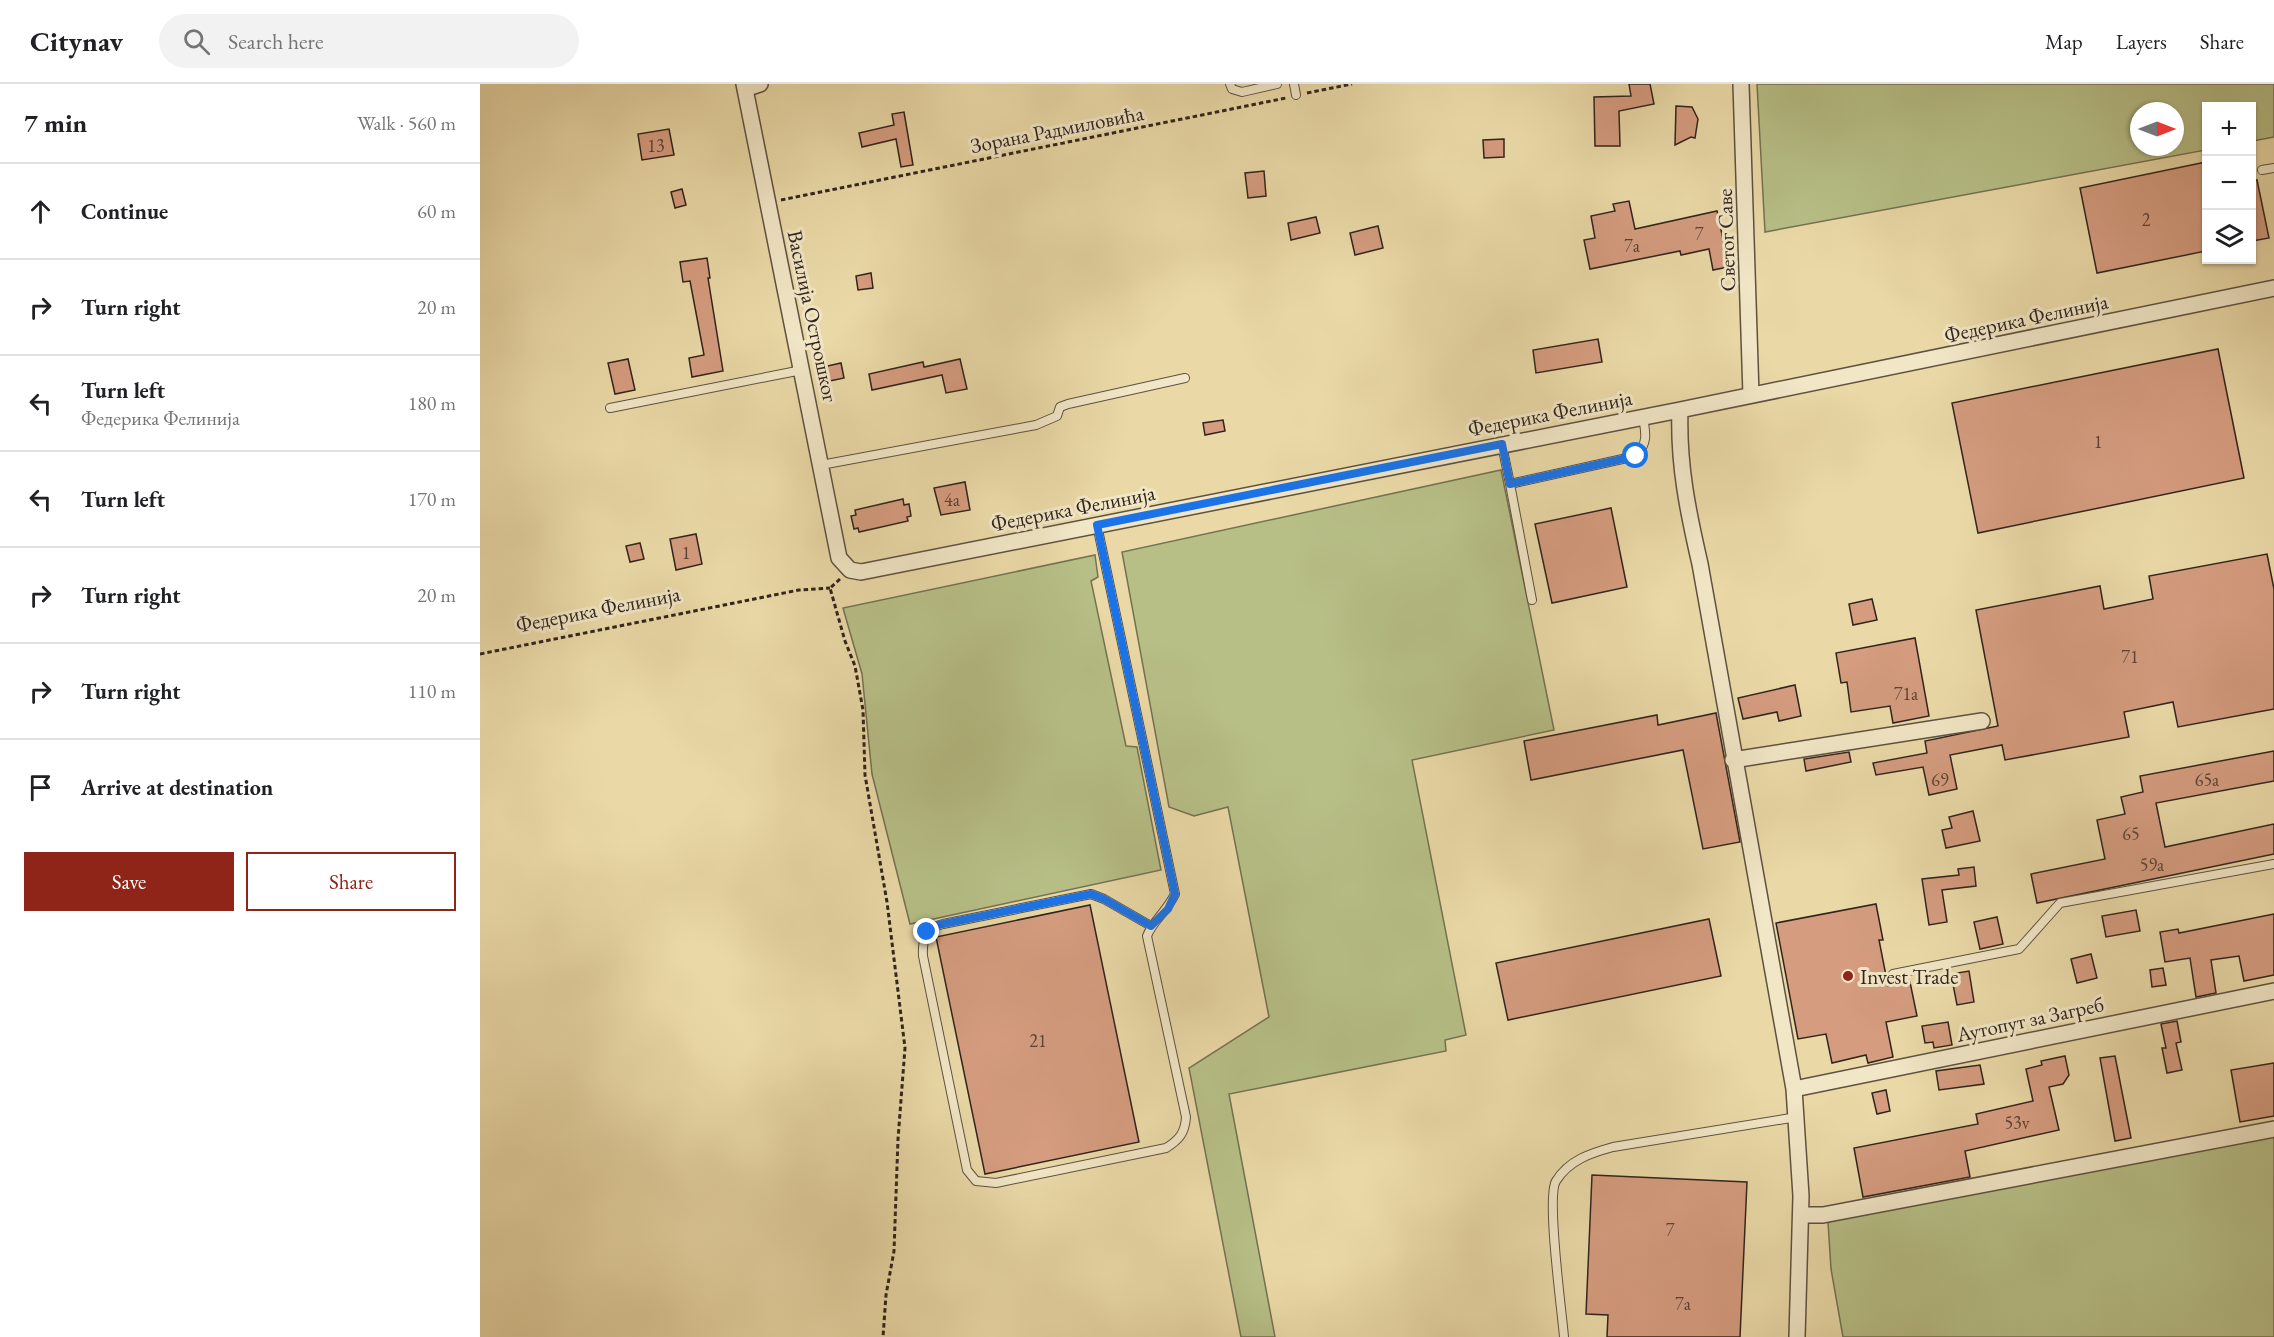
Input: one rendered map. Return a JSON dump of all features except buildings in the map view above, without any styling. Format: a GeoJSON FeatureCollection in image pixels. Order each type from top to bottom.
{"type":"FeatureCollection","features":[{"type":"Feature","properties":{"kind":"street"},"geometry":{"type":"LineString","coordinates":[[744,87],[760,84]]}},
{"type":"Feature","properties":{"kind":"street","name":"Светог Саве"},"geometry":{"type":"LineString","coordinates":[[1741,84],[1751,395]]}},
{"type":"Feature","properties":{"kind":"street","name":"Василија Острошког"},"geometry":{"type":"LineString","coordinates":[[744,87],[803,370],[839,558],[850,570]]}},
{"type":"Feature","properties":{"kind":"street","name":"Федерика Фелинија"},"geometry":{"type":"LineString","coordinates":[[850,570],[861,572],[883,569],[1680,410],[2274,288]]}},
{"type":"Feature","properties":{"kind":"street"},"geometry":{"type":"LineString","coordinates":[[1680,410],[1679,447],[1683,492],[1700,564],[1733,760],[1794,1089],[1801,1215],[1797,1337]]}},
{"type":"Feature","properties":{"kind":"street"},"geometry":{"type":"LineString","coordinates":[[1733,760],[1982,721]]}},
{"type":"Feature","properties":{"kind":"street","name":"Аутопут за Загреб"},"geometry":{"type":"LineString","coordinates":[[1794,1089],[2274,991]]}},
{"type":"Feature","properties":{"kind":"street"},"geometry":{"type":"LineString","coordinates":[[1801,1215],[1834,1213],[2274,1129]]}},
{"type":"Feature","properties":{"kind":"lane"},"geometry":{"type":"LineString","coordinates":[[1230,84],[1232,89],[1242,92],[1277,84]]}},
{"type":"Feature","properties":{"kind":"lane"},"geometry":{"type":"LineString","coordinates":[[1294,84],[1296,95]]}},
{"type":"Feature","properties":{"kind":"lane"},"geometry":{"type":"LineString","coordinates":[[2262,170],[2274,168]]}},
{"type":"Feature","properties":{"kind":"lane"},"geometry":{"type":"LineString","coordinates":[[610,408],[803,370]]}},
{"type":"Feature","properties":{"kind":"lane"},"geometry":{"type":"LineString","coordinates":[[821,465],[1036,425],[1048,422],[1057,416],[1060,407],[1068,404],[1185,378]]}},
{"type":"Feature","properties":{"kind":"lane"},"geometry":{"type":"LineString","coordinates":[[1510,484],[1636,456],[1645,447],[1647,438],[1643,417]]}},
{"type":"Feature","properties":{"kind":"lane"},"geometry":{"type":"LineString","coordinates":[[1502,444],[1532,600]]}},
{"type":"Feature","properties":{"kind":"lane"},"geometry":{"type":"LineString","coordinates":[[1097,525],[1175,894],[1168,909],[1151,926],[1147,936],[1186,1117],[1185,1129],[1177,1141],[1166,1148],[996,1183],[976,1181],[967,1170],[923,956],[927,932],[933,926],[1091,894],[1151,926]]}},
{"type":"Feature","properties":{"kind":"lane"},"geometry":{"type":"LineString","coordinates":[[1893,974],[2019,949],[2060,903],[2274,864]]}},
{"type":"Feature","properties":{"kind":"lane"},"geometry":{"type":"LineString","coordinates":[[1564,1337],[1553,1208],[1554,1183],[1569,1166],[1587,1154],[1613,1147],[1797,1117]]}},
{"type":"Feature","properties":{"kind":"path","name":"Зорана Радмиловића"},"geometry":{"type":"LineString","coordinates":[[768,203],[1352,84]]}},
{"type":"Feature","properties":{"kind":"path"},"geometry":{"type":"LineString","coordinates":[[850,570],[830,588],[845,641],[855,666],[862,710],[865,775],[887,902],[905,1048],[896,1167],[894,1251],[886,1295],[883,1337]]}},
{"type":"Feature","properties":{"kind":"path","name":"Федерика Фелинија"},"geometry":{"type":"LineString","coordinates":[[480,654],[799,590],[830,588]]}},
{"type":"Feature","properties":{"kind":"green space"},"geometry":{"type":"Polygon","coordinates":[[[1757,84],[2274,84],[2274,137],[2256,140],[2256,102],[2202,102],[2202,151],[2184,154],[2184,102],[2130,102],[2130,156],[2174,156],[1765,232],[1757,84]]]}},
{"type":"Feature","properties":{"kind":"green space"},"geometry":{"type":"Polygon","coordinates":[[[1501,470],[1554,730],[1412,760],[1466,1035],[1445,1040],[1446,1051],[1229,1094],[1275,1337],[1241,1337],[1189,1068],[1269,1017],[1228,807],[1194,816],[1169,807],[1122,552],[1501,470]]]}},
{"type":"Feature","properties":{"kind":"green space"},"geometry":{"type":"Polygon","coordinates":[[[1095,555],[1098,577],[1091,581],[1126,746],[1137,747],[1161,870],[910,924],[872,774],[862,674],[843,608],[1095,555]]]}},
{"type":"Feature","properties":{"kind":"green space"},"geometry":{"type":"Polygon","coordinates":[[[2274,1130],[2274,1337],[1843,1337],[1831,1269],[1828,1222],[2274,1130]]]}},
{"type":"Feature","properties":{"kind":"place","name":"Invest Trade"},"geometry":{"type":"Point","coordinates":[1848,976]}},
{"type":"Feature","properties":{"kind":"route"},"geometry":{"type":"LineString","coordinates":[[927,932],[933,926],[1091,894],[1151,926],[1159,921],[1168,909],[1175,894],[1097,525],[1502,444],[1510,484],[1636,456]]}}]}
